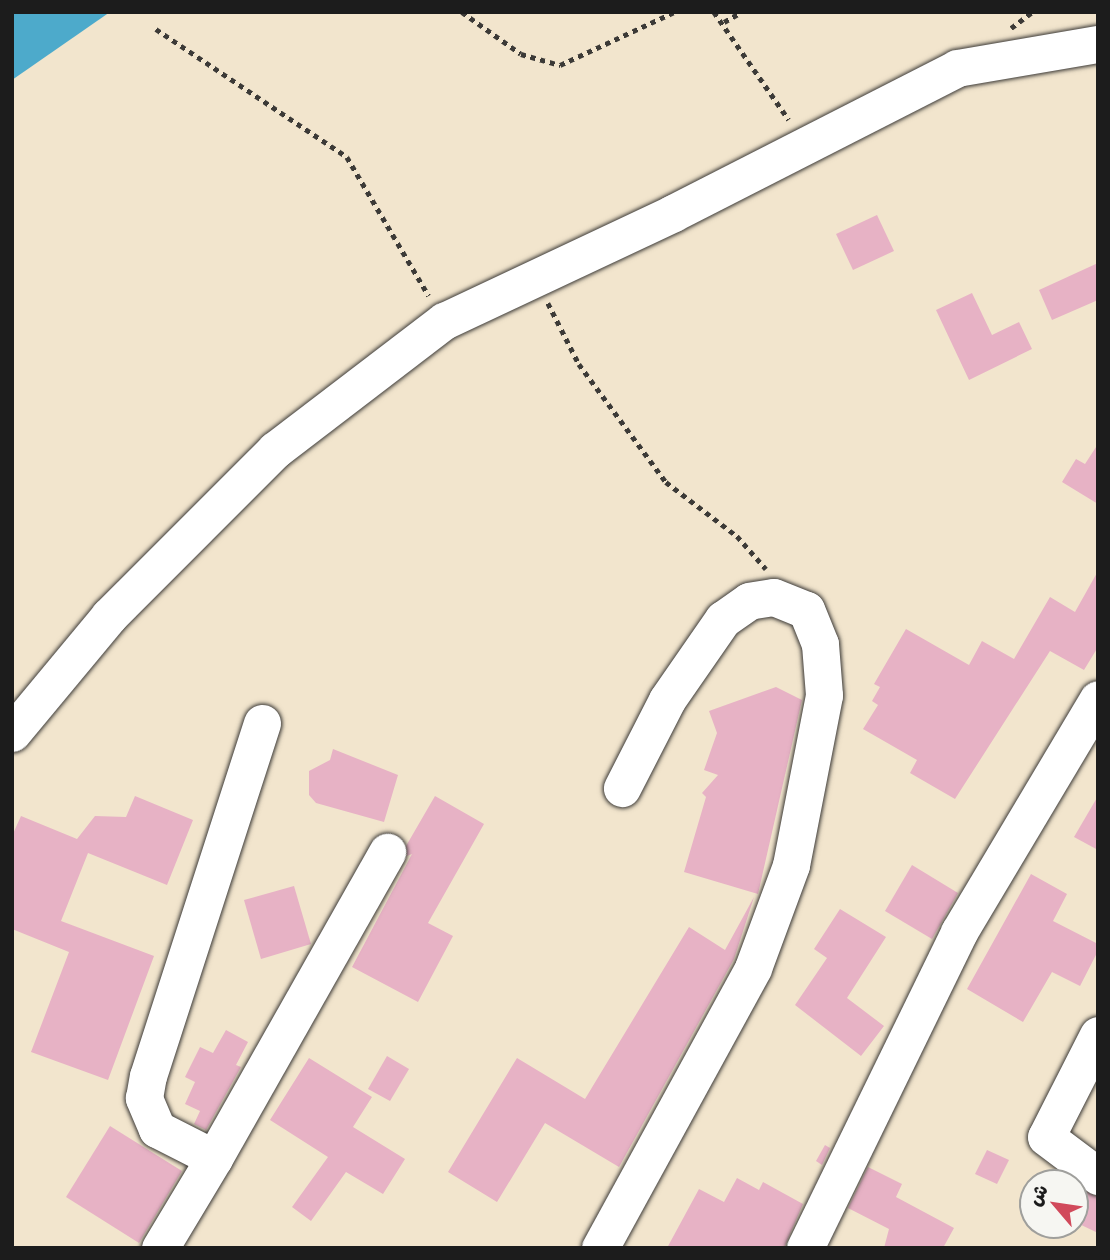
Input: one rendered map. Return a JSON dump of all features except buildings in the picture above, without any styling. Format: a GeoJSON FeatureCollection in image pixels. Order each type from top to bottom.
{"type":"FeatureCollection","features":[{"type":"Feature","properties":{"kind":"street"},"geometry":{"type":"LineString","coordinates":[[12,733],[109,616],[275,450],[444,321],[804,149],[957,68],[1098,44]]}},
{"type":"Feature","properties":{"kind":"street"},"geometry":{"type":"LineString","coordinates":[[600,1248],[753,968],[792,865],[824,695],[820,644],[806,610],[793,600],[750,601],[723,619],[667,700],[622,788]]}},
{"type":"Feature","properties":{"kind":"street"},"geometry":{"type":"LineString","coordinates":[[805,1248],[959,932],[1097,703]]}},
{"type":"Feature","properties":{"kind":"street"},"geometry":{"type":"LineString","coordinates":[[214,1158],[157,1129],[144,1098],[262,723]]}},
{"type":"Feature","properties":{"kind":"street"},"geometry":{"type":"LineString","coordinates":[[160,1248],[387,852]]}},
{"type":"Feature","properties":{"kind":"street"},"geometry":{"type":"LineString","coordinates":[[1098,1035],[1046,1136],[1098,1176]]}},
{"type":"Feature","properties":{"kind":"path"},"geometry":{"type":"LineString","coordinates":[[462,12],[521,54],[560,65],[674,12]]}},
{"type":"Feature","properties":{"kind":"path"},"geometry":{"type":"LineString","coordinates":[[714,12],[768,81],[804,149]]}},
{"type":"Feature","properties":{"kind":"path"},"geometry":{"type":"LineString","coordinates":[[724,22],[741,12]]}},
{"type":"Feature","properties":{"kind":"path"},"geometry":{"type":"LineString","coordinates":[[156,30],[347,156],[444,321]]}},
{"type":"Feature","properties":{"kind":"path"},"geometry":{"type":"LineString","coordinates":[[539,276],[579,364],[642,452],[666,482],[737,536],[793,600]]}},
{"type":"Feature","properties":{"kind":"water"},"geometry":{"type":"Polygon","coordinates":[[[12,12],[110,12],[12,80],[12,12]]]}}]}
